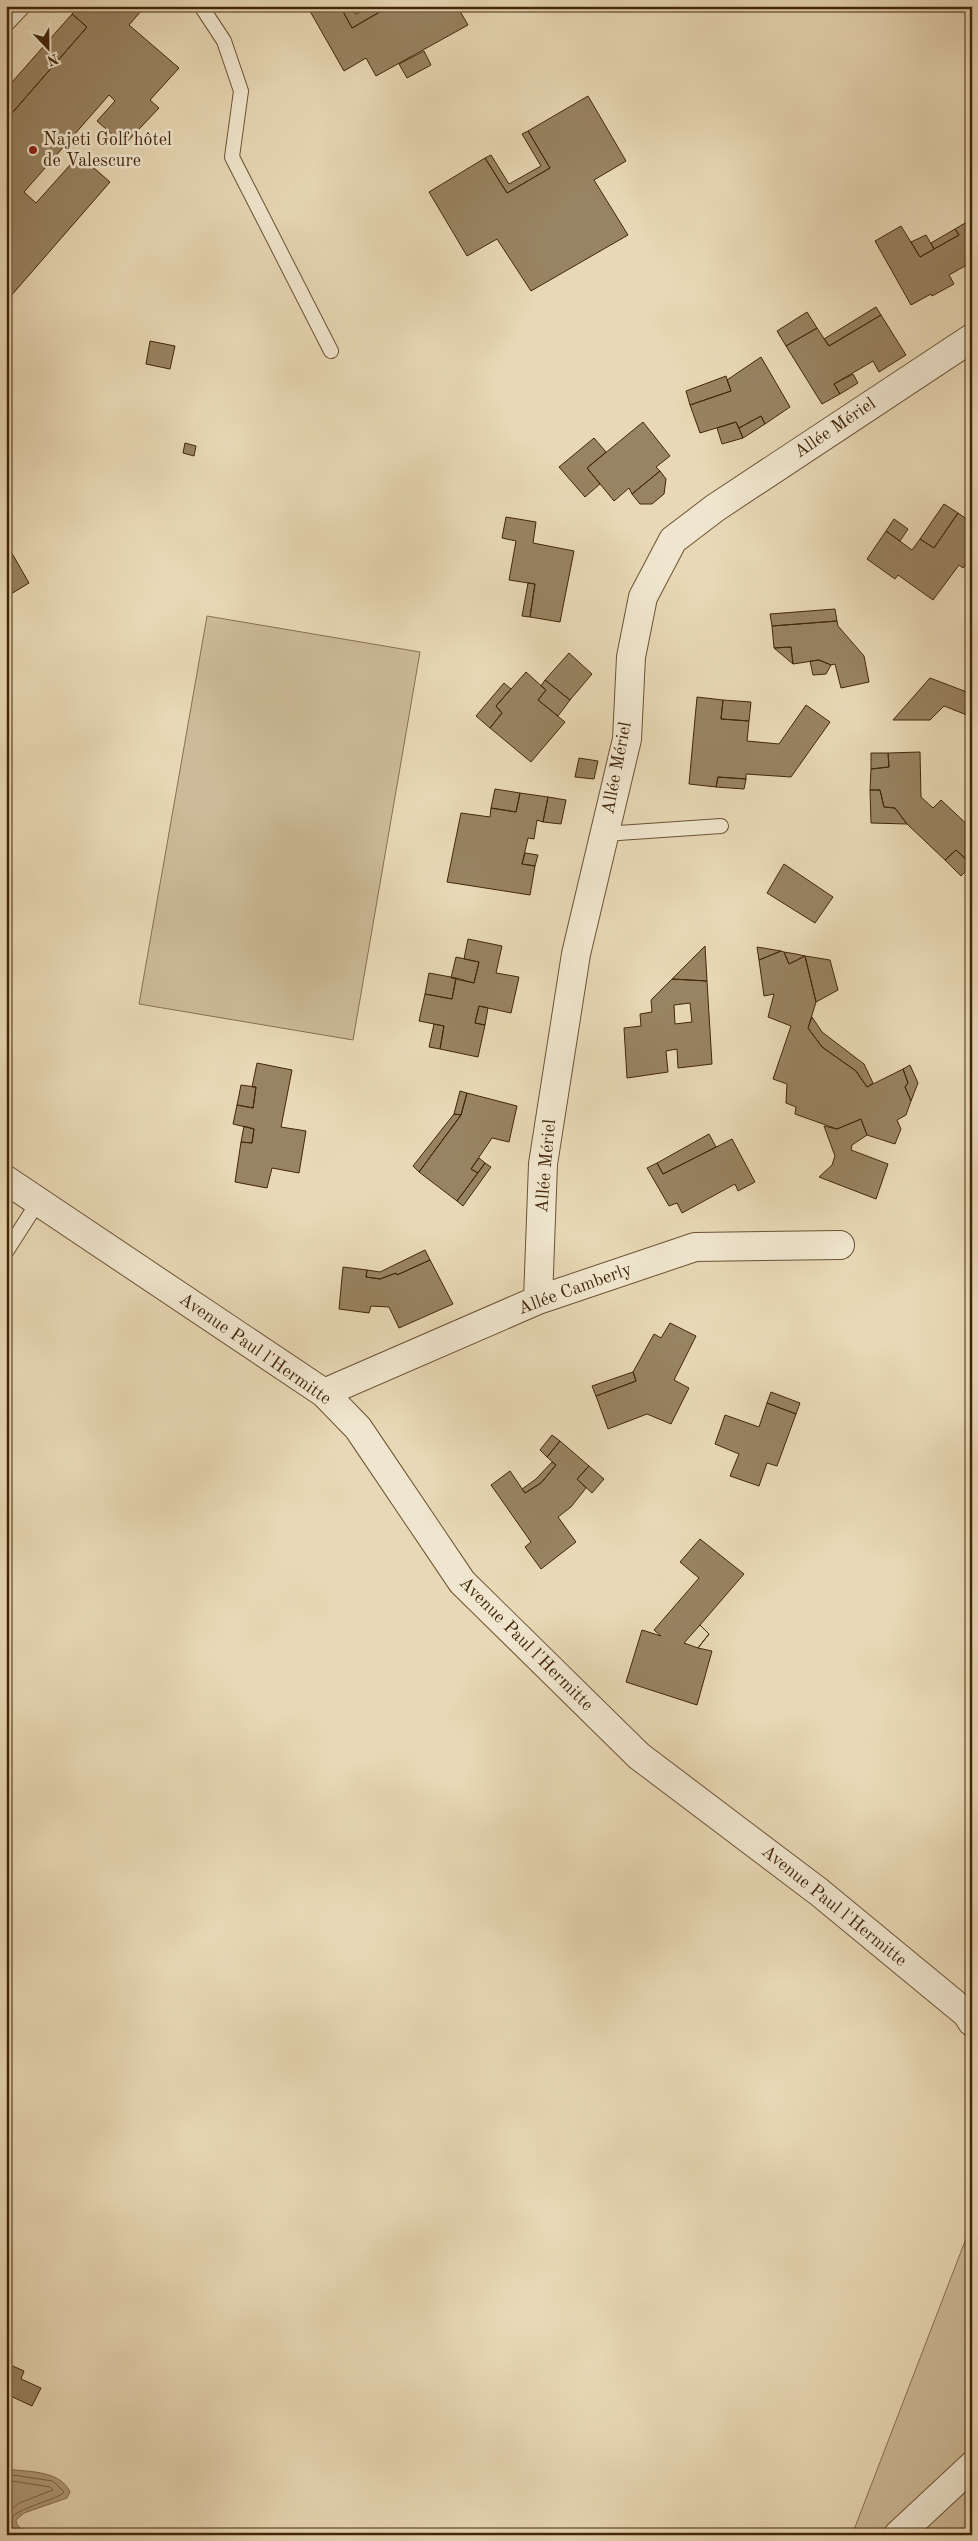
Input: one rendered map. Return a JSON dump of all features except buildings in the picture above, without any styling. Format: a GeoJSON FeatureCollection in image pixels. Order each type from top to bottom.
{"type":"FeatureCollection","features":[{"type":"Feature","properties":{"kind":"street","name":"Allée Mériel"},"geometry":{"type":"LineString","coordinates":[[538,1300],[543,1164],[576,954],[627,739],[631,657],[644,597],[673,540],[715,508],[972,338]]}},
{"type":"Feature","properties":{"kind":"street","name":"Avenue Paul l'Hermitte"},"geometry":{"type":"LineString","coordinates":[[6,1180],[324,1393],[358,1428],[462,1582],[639,1756],[819,1892],[967,2014],[972,2022]]}},
{"type":"Feature","properties":{"kind":"street","name":"Allée Camberly"},"geometry":{"type":"LineString","coordinates":[[324,1393],[538,1300],[695,1247],[840,1245]]}},
{"type":"Feature","properties":{"kind":"street"},"geometry":{"type":"LineString","coordinates":[[898,2535],[972,2466]]}},
{"type":"Feature","properties":{"kind":"lane"},"geometry":{"type":"LineString","coordinates":[[6,25],[24,6]]}},
{"type":"Feature","properties":{"kind":"lane"},"geometry":{"type":"LineString","coordinates":[[201,6],[224,41],[240,91],[232,157],[331,351]]}},
{"type":"Feature","properties":{"kind":"lane"},"geometry":{"type":"LineString","coordinates":[[604,834],[721,826]]}},
{"type":"Feature","properties":{"kind":"lane"},"geometry":{"type":"LineString","coordinates":[[6,1252],[38,1202]]}},
{"type":"Feature","properties":{"kind":"shaded area"},"geometry":{"type":"Polygon","coordinates":[[[207,616],[420,652],[353,1040],[139,1004],[207,616]]]}},
{"type":"Feature","properties":{"kind":"shaded area"},"geometry":{"type":"Polygon","coordinates":[[[972,2223],[972,2535],[852,2535],[972,2223]]]}},
{"type":"Feature","properties":{"kind":"water"},"geometry":{"type":"Polygon","coordinates":[[[6,2469],[42,2473],[51,2476],[65,2485],[70,2492],[67,2498],[24,2513],[16,2520],[19,2527],[32,2531],[35,2535],[6,2535],[6,2469]]]}},
{"type":"Feature","properties":{"kind":"place","name":"Najeti Golf hôtel de Valescure"},"geometry":{"type":"Point","coordinates":[33,150]}}]}
